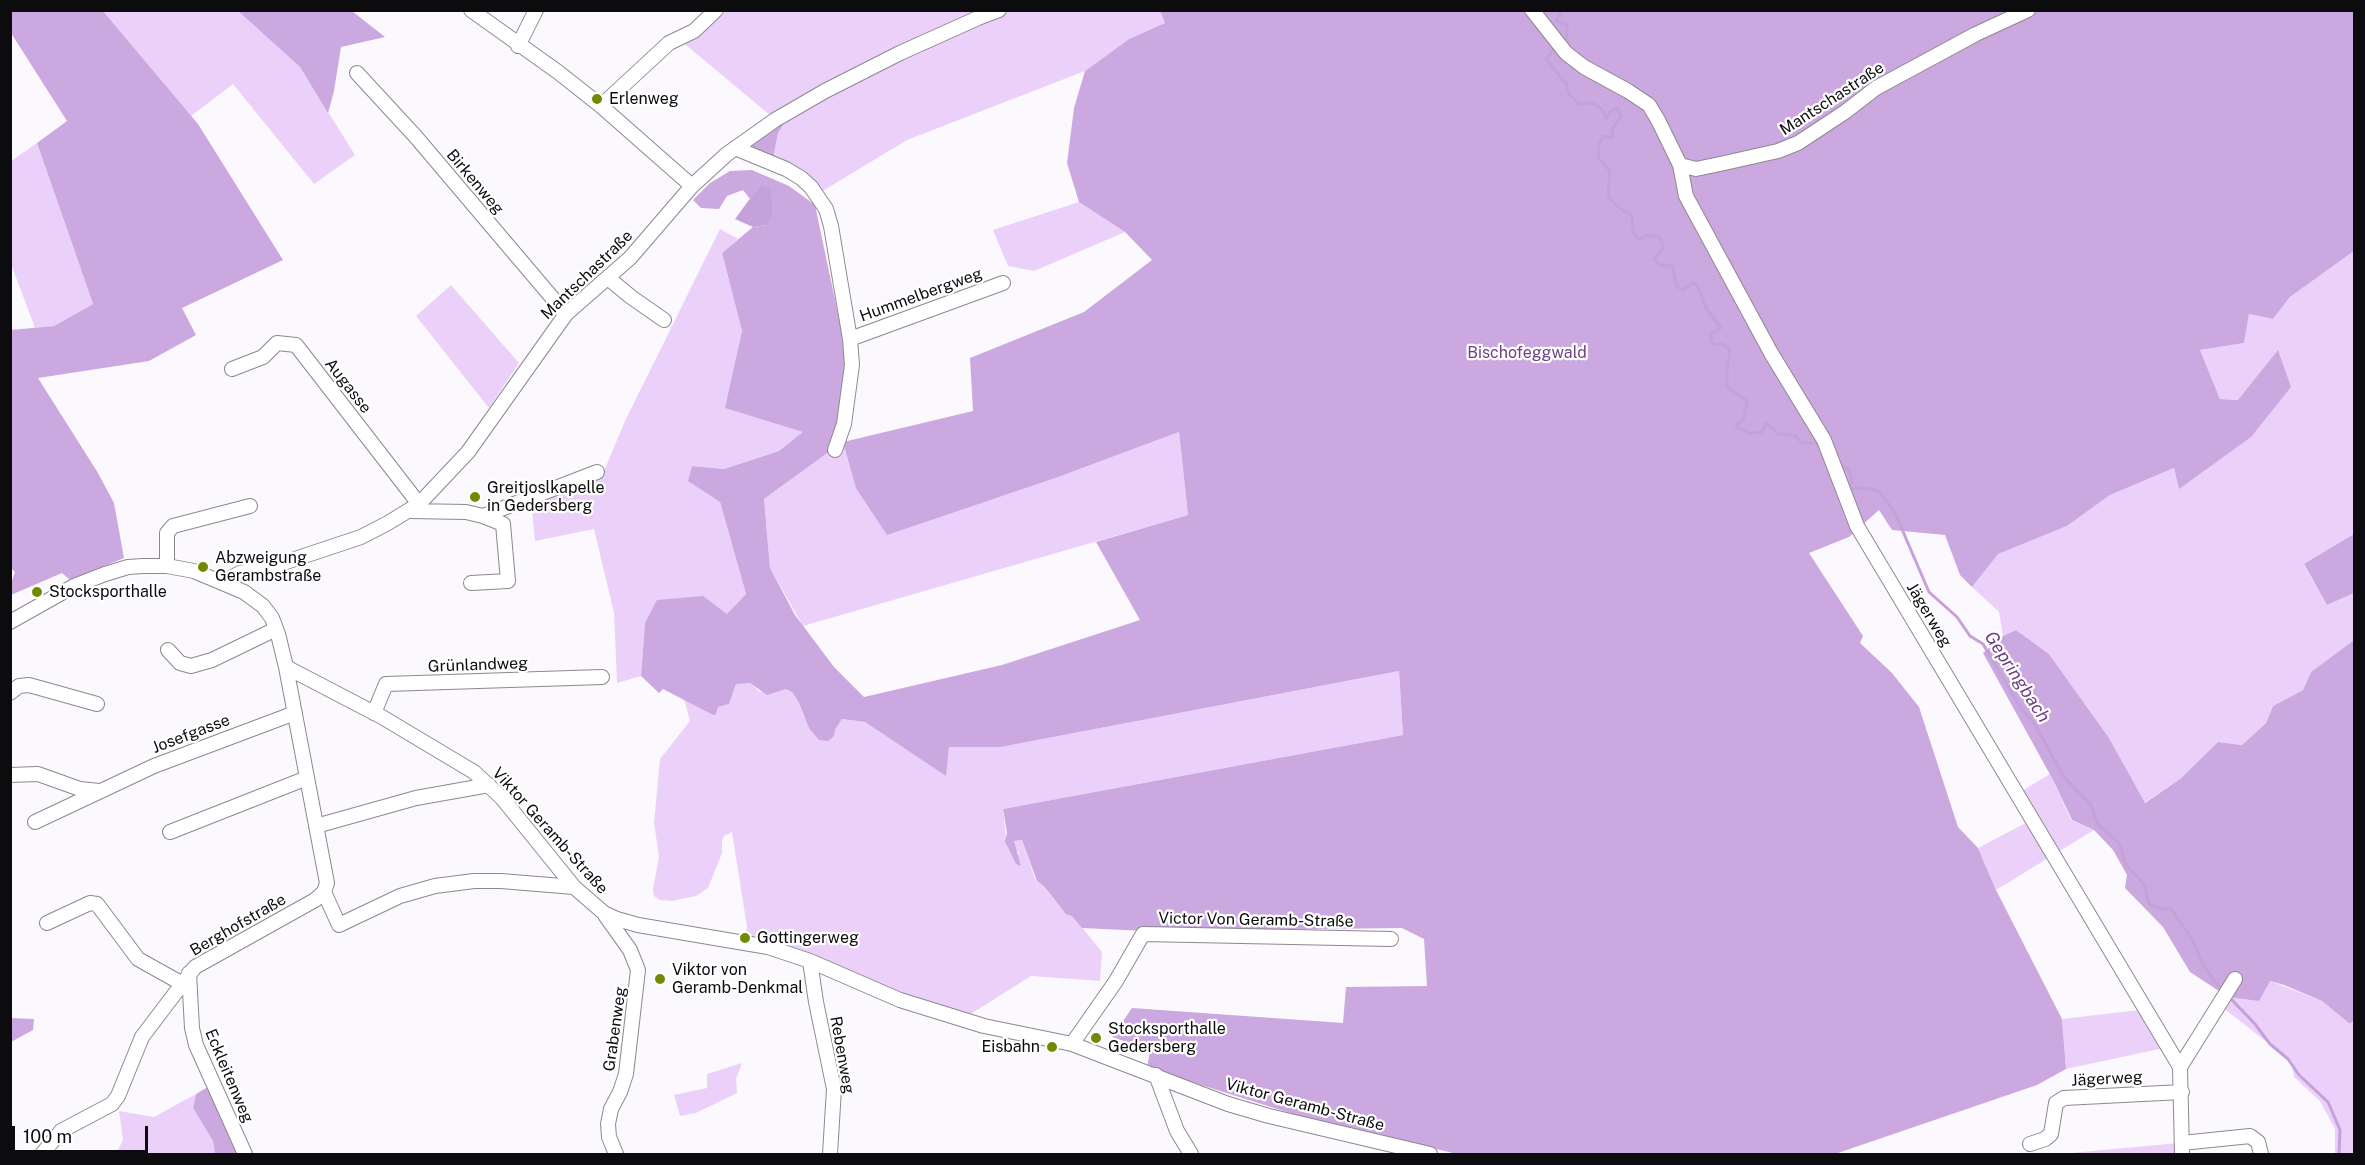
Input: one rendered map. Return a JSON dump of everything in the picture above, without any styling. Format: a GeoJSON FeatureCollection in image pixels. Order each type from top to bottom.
{"type":"FeatureCollection","features":[{"type":"Feature","properties":{"kind":"street"},"geometry":{"type":"LineString","coordinates":[[471,10],[518,46],[558,72],[601,106],[692,186]]}},
{"type":"Feature","properties":{"kind":"street"},"geometry":{"type":"LineString","coordinates":[[518,46],[536,10]]}},
{"type":"Feature","properties":{"kind":"street"},"geometry":{"type":"LineString","coordinates":[[601,106],[669,43],[694,31],[716,10]]}},
{"type":"Feature","properties":{"kind":"street","name":"Mantschastraße"},"geometry":{"type":"LineString","coordinates":[[227,584],[229,579],[240,573],[268,568],[361,537],[414,507],[468,452],[566,314],[640,248],[692,186],[735,148],[775,120],[825,91],[900,53],[999,10]]}},
{"type":"Feature","properties":{"kind":"street"},"geometry":{"type":"LineString","coordinates":[[1532,10],[1566,53],[1584,67],[1649,105],[1680,165]]}},
{"type":"Feature","properties":{"kind":"street","name":"Mantschastraße"},"geometry":{"type":"LineString","coordinates":[[1680,165],[1696,169],[1778,152],[1798,143],[1876,88],[1976,34],[2028,10]]}},
{"type":"Feature","properties":{"kind":"street","name":"Birkenweg"},"geometry":{"type":"LineString","coordinates":[[357,73],[416,137],[566,314]]}},
{"type":"Feature","properties":{"kind":"street","name":"Hummelbergweg"},"geometry":{"type":"LineString","coordinates":[[735,148],[786,169],[811,187],[826,209],[831,226],[850,339],[850,385],[844,424],[835,450]]}},
{"type":"Feature","properties":{"kind":"street","name":"Jägerweg"},"geometry":{"type":"LineString","coordinates":[[1680,165],[1686,196],[1691,207],[1729,280],[1824,440],[1857,526],[2180,1067],[2182,1149],[2250,1136],[2258,1142],[2260,1155]]}},
{"type":"Feature","properties":{"kind":"street"},"geometry":{"type":"LineString","coordinates":[[608,278],[664,320]]}},
{"type":"Feature","properties":{"kind":"street","name":"Hummelbergweg"},"geometry":{"type":"LineString","coordinates":[[850,339],[1003,283]]}},
{"type":"Feature","properties":{"kind":"street","name":"Augasse"},"geometry":{"type":"LineString","coordinates":[[232,369],[263,357],[277,343],[296,345],[414,507]]}},
{"type":"Feature","properties":{"kind":"street"},"geometry":{"type":"LineString","coordinates":[[483,516],[597,472]]}},
{"type":"Feature","properties":{"kind":"street"},"geometry":{"type":"LineString","coordinates":[[167,566],[167,533],[173,526],[250,506]]}},
{"type":"Feature","properties":{"kind":"street"},"geometry":{"type":"LineString","coordinates":[[414,507],[466,512],[503,524],[508,581],[471,583]]}},
{"type":"Feature","properties":{"kind":"street"},"geometry":{"type":"LineString","coordinates":[[10,622],[74,586],[128,567],[167,566],[194,571],[244,592],[263,606],[272,618],[286,667],[327,883],[324,892],[339,925],[400,896],[435,886],[501,880],[574,887]]}},
{"type":"Feature","properties":{"kind":"street"},"geometry":{"type":"LineString","coordinates":[[168,650],[180,663],[191,666],[212,660],[276,629]]}},
{"type":"Feature","properties":{"kind":"street","name":"Viktor Geramb-Straße"},"geometry":{"type":"LineString","coordinates":[[286,667],[458,760],[489,784],[574,887],[604,913],[638,925],[760,945],[810,961],[853,981],[939,1013],[984,1026],[1072,1044],[1228,1104],[1430,1155]]}},
{"type":"Feature","properties":{"kind":"street","name":"Grünlandweg"},"geometry":{"type":"LineString","coordinates":[[374,713],[386,684],[602,677]]}},
{"type":"Feature","properties":{"kind":"street"},"geometry":{"type":"LineString","coordinates":[[10,693],[19,686],[28,685],[96,704]]}},
{"type":"Feature","properties":{"kind":"street","name":"Josefgasse"},"geometry":{"type":"LineString","coordinates":[[35,822],[154,766],[295,713]]}},
{"type":"Feature","properties":{"kind":"street"},"geometry":{"type":"LineString","coordinates":[[10,775],[38,774],[80,789],[101,791]]}},
{"type":"Feature","properties":{"kind":"street"},"geometry":{"type":"LineString","coordinates":[[170,832],[307,778]]}},
{"type":"Feature","properties":{"kind":"street"},"geometry":{"type":"LineString","coordinates":[[316,826],[416,798],[489,784]]}},
{"type":"Feature","properties":{"kind":"street","name":"Berghofstraße"},"geometry":{"type":"LineString","coordinates":[[42,1155],[61,1131],[112,1104],[118,1096],[142,1037],[185,978],[204,960],[276,922],[324,892]]}},
{"type":"Feature","properties":{"kind":"street"},"geometry":{"type":"LineString","coordinates":[[47,923],[90,903],[97,904],[138,959],[185,978]]}},
{"type":"Feature","properties":{"kind":"street","name":"Grabenweg"},"geometry":{"type":"LineString","coordinates":[[604,913],[630,950],[638,970],[626,1074],[611,1109],[608,1124],[609,1137],[616,1155]]}},
{"type":"Feature","properties":{"kind":"street","name":"Victor Von Geramb-Straße"},"geometry":{"type":"LineString","coordinates":[[1072,1044],[1116,981],[1143,934],[1391,939]]}},
{"type":"Feature","properties":{"kind":"street","name":"Rebenweg"},"geometry":{"type":"LineString","coordinates":[[810,961],[834,1089],[830,1155]]}},
{"type":"Feature","properties":{"kind":"street","name":"Eckleitenweg"},"geometry":{"type":"LineString","coordinates":[[185,978],[196,1045],[244,1155]]}},
{"type":"Feature","properties":{"kind":"street"},"geometry":{"type":"LineString","coordinates":[[2180,1067],[2232,983]]}},
{"type":"Feature","properties":{"kind":"street"},"geometry":{"type":"LineString","coordinates":[[1156,1075],[1177,1131],[1191,1155]]}},
{"type":"Feature","properties":{"kind":"street","name":"Jägerweg"},"geometry":{"type":"LineString","coordinates":[[2030,1144],[2045,1139],[2051,1134],[2056,1102],[2064,1098],[2182,1092]]}},
{"type":"Feature","properties":{"kind":"shaded area"},"geometry":{"type":"Polygon","coordinates":[[[1013,10],[1160,11],[1165,23],[1129,39],[1085,71],[907,140],[821,192],[773,159],[778,133],[788,117],[848,84],[963,29],[1013,10]]]}},
{"type":"Feature","properties":{"kind":"shaded area"},"geometry":{"type":"Polygon","coordinates":[[[103,11],[238,11],[300,67],[355,155],[314,184],[233,84],[191,116],[103,11]]]}},
{"type":"Feature","properties":{"kind":"shaded area"},"geometry":{"type":"Polygon","coordinates":[[[726,11],[990,11],[771,116],[680,40],[694,39],[726,11]]]}},
{"type":"Feature","properties":{"kind":"shaded area"},"geometry":{"type":"Polygon","coordinates":[[[37,143],[93,304],[54,326],[35,328],[11,264],[11,161],[37,143]]]}},
{"type":"Feature","properties":{"kind":"shaded area"},"geometry":{"type":"Polygon","coordinates":[[[760,185],[771,189],[772,214],[767,225],[753,227],[735,219],[760,185]]]}},
{"type":"Feature","properties":{"kind":"shaded area"},"geometry":{"type":"Polygon","coordinates":[[[1079,202],[1125,232],[1034,271],[1008,266],[993,230],[1079,202]]]}},
{"type":"Feature","properties":{"kind":"shaded area"},"geometry":{"type":"Polygon","coordinates":[[[720,229],[738,239],[722,253],[742,331],[726,408],[804,432],[779,451],[724,469],[692,466],[689,481],[720,502],[746,594],[727,615],[645,623],[641,676],[617,683],[614,613],[594,529],[535,541],[531,500],[604,471],[625,421],[720,229]]]}},
{"type":"Feature","properties":{"kind":"shaded area"},"geometry":{"type":"Polygon","coordinates":[[[2354,251],[2354,534],[2304,565],[2327,605],[2354,593],[2354,640],[2311,672],[2303,690],[2273,706],[2266,723],[2242,745],[2218,742],[2180,779],[2144,803],[2109,738],[2049,654],[2016,630],[2003,636],[1999,612],[1972,587],[1997,554],[2067,526],[2110,495],[2174,468],[2179,488],[2278,351],[2239,400],[2220,399],[2200,350],[2244,343],[2249,314],[2273,319],[2290,297],[2354,251]]]}},
{"type":"Feature","properties":{"kind":"shaded area"},"geometry":{"type":"Polygon","coordinates":[[[451,285],[519,363],[489,408],[416,316],[451,285]]]}},
{"type":"Feature","properties":{"kind":"shaded area"},"geometry":{"type":"Polygon","coordinates":[[[1179,432],[1188,515],[803,626],[770,568],[764,499],[843,442],[1061,476],[1179,432]]]}},
{"type":"Feature","properties":{"kind":"shaded area"},"geometry":{"type":"Polygon","coordinates":[[[1399,671],[1403,735],[1003,809],[1007,847],[1014,859],[1019,854],[1013,845],[1014,841],[1022,840],[1036,881],[1044,885],[1054,899],[1072,915],[1102,952],[1100,981],[1031,976],[969,1015],[903,993],[814,956],[745,936],[747,927],[732,832],[724,836],[722,853],[708,888],[696,896],[672,901],[660,900],[654,896],[653,889],[659,857],[654,823],[660,759],[690,721],[684,699],[713,715],[718,707],[729,704],[736,684],[750,683],[760,692],[786,689],[792,692],[798,701],[804,717],[835,730],[842,719],[865,722],[945,775],[949,747],[1001,747],[1399,671]]]}},
{"type":"Feature","properties":{"kind":"shaded area"},"geometry":{"type":"Polygon","coordinates":[[[2050,774],[2071,820],[2094,830],[1996,890],[1978,848],[2035,818],[2020,792],[2050,774]]]}},
{"type":"Feature","properties":{"kind":"shaded area"},"geometry":{"type":"Polygon","coordinates":[[[2270,981],[2322,1001],[2350,1024],[2354,1020],[2354,1154],[2335,1154],[2335,1129],[2320,1101],[2294,1077],[2291,1061],[2222,1007],[2228,997],[2270,981]]]}},
{"type":"Feature","properties":{"kind":"shaded area"},"geometry":{"type":"Polygon","coordinates":[[[2139,1010],[2164,1048],[2066,1069],[2062,1019],[2139,1010]]]}},
{"type":"Feature","properties":{"kind":"shaded area"},"geometry":{"type":"Polygon","coordinates":[[[742,1063],[736,1079],[737,1093],[696,1113],[680,1116],[674,1095],[707,1088],[707,1074],[742,1063]]]}},
{"type":"Feature","properties":{"kind":"shaded area"},"geometry":{"type":"Polygon","coordinates":[[[196,1094],[193,1108],[213,1141],[215,1154],[116,1154],[123,1140],[119,1111],[154,1117],[196,1094]]]}},
{"type":"Feature","properties":{"kind":"shaded area"},"geometry":{"type":"Polygon","coordinates":[[[2179,1143],[2178,1154],[2059,1154],[2179,1143]]]}},
{"type":"Feature","properties":{"kind":"green space"},"geometry":{"type":"Polygon","coordinates":[[[11,10],[103,11],[198,124],[283,260],[182,308],[196,335],[149,361],[38,378],[98,473],[114,503],[124,558],[70,580],[62,573],[11,595],[11,584],[15,572],[10,567],[11,330],[54,326],[93,304],[37,143],[67,121],[11,33],[11,10]]]}},
{"type":"Feature","properties":{"kind":"green space"},"geometry":{"type":"Polygon","coordinates":[[[238,11],[352,11],[385,37],[341,47],[328,113],[300,67],[238,11]]]}},
{"type":"Feature","properties":{"kind":"green space","name":"Bischofeggwald"},"geometry":{"type":"Polygon","coordinates":[[[1160,11],[2354,11],[2354,251],[2290,297],[2273,319],[2249,314],[2244,343],[2200,350],[2220,399],[2238,400],[2278,350],[2291,387],[2251,437],[2179,489],[2174,468],[2110,495],[2067,526],[1998,554],[1972,587],[1960,575],[1945,535],[1892,530],[1879,510],[1849,537],[1809,553],[1863,636],[1860,643],[1892,673],[1919,707],[1958,827],[1978,848],[1996,890],[2062,1019],[2066,1069],[2037,1085],[1835,1154],[1457,1154],[1306,1118],[1147,1068],[1150,1050],[1112,1037],[1132,1008],[1343,1023],[1346,987],[1427,986],[1424,939],[1402,928],[1146,931],[1082,928],[1072,916],[1066,914],[1044,886],[1037,881],[1022,840],[1014,841],[1021,866],[1016,864],[1005,842],[1007,833],[1003,809],[1403,735],[1399,671],[1001,747],[949,747],[946,776],[865,722],[842,719],[834,736],[828,741],[819,740],[809,728],[798,701],[792,692],[786,689],[767,695],[750,683],[736,684],[729,704],[718,707],[716,714],[713,715],[663,689],[659,693],[641,676],[645,623],[657,600],[703,596],[727,614],[746,594],[720,502],[688,481],[692,466],[724,469],[779,451],[803,432],[725,408],[742,331],[722,253],[753,227],[767,225],[760,185],[750,199],[743,190],[727,196],[719,209],[701,208],[693,200],[710,183],[730,171],[752,170],[789,186],[815,205],[846,352],[843,393],[833,449],[764,499],[770,568],[795,615],[834,667],[864,697],[1002,665],[1140,620],[1096,542],[1188,515],[1179,432],[1061,476],[887,535],[856,488],[843,442],[973,411],[970,358],[1084,312],[1152,260],[1125,232],[1079,202],[1067,163],[1074,108],[1085,71],[1129,39],[1165,23],[1160,11]]]}},
{"type":"Feature","properties":{"kind":"green space"},"geometry":{"type":"Polygon","coordinates":[[[788,117],[778,133],[773,159],[747,146],[788,117]]]}},
{"type":"Feature","properties":{"kind":"green space"},"geometry":{"type":"Polygon","coordinates":[[[2354,534],[2354,593],[2327,605],[2304,564],[2354,534]]]}},
{"type":"Feature","properties":{"kind":"green space"},"geometry":{"type":"Polygon","coordinates":[[[2016,630],[2049,654],[2109,738],[2145,803],[2180,779],[2218,742],[2242,745],[2266,723],[2273,706],[2303,690],[2311,672],[2354,640],[2354,1020],[2350,1024],[2322,1001],[2284,985],[2270,981],[2259,1001],[2228,997],[2190,972],[2163,927],[2125,888],[2127,875],[2113,850],[2094,830],[2072,820],[2053,780],[1983,653],[2003,636],[2016,630]]]}},
{"type":"Feature","properties":{"kind":"green space"},"geometry":{"type":"Polygon","coordinates":[[[10,1018],[34,1019],[33,1030],[11,1042],[10,1018]]]}},
{"type":"Feature","properties":{"kind":"green space"},"geometry":{"type":"Polygon","coordinates":[[[211,1085],[239,1154],[215,1154],[213,1141],[193,1108],[196,1094],[211,1085]]]}},
{"type":"Feature","properties":{"kind":"waterway","name":"Gepringbach"},"geometry":{"type":"LineString","coordinates":[[1561,43],[1567,38],[1567,25],[1556,21],[1563,10]]}},
{"type":"Feature","properties":{"kind":"waterway","name":"Gepringbach"},"geometry":{"type":"LineString","coordinates":[[1556,47],[1546,59],[1567,85],[1568,93],[1579,104],[1593,103],[1602,109],[1606,119],[1611,111],[1617,108],[1621,116],[1612,129],[1613,138],[1603,136],[1599,145],[1598,158],[1610,171],[1608,196],[1618,207],[1632,216],[1633,232],[1639,239],[1647,235],[1659,237],[1664,248],[1654,259],[1660,265],[1672,266],[1677,287],[1683,290],[1693,283],[1697,285],[1706,308],[1721,328],[1710,334],[1713,344],[1723,344],[1729,349],[1727,387],[1747,401],[1744,418],[1736,427],[1749,433],[1762,432],[1766,423],[1778,434],[1795,435],[1802,443],[1816,443],[1821,450]]}},
{"type":"Feature","properties":{"kind":"waterway","name":"Gepringbach"},"geometry":{"type":"LineString","coordinates":[[1838,466],[1849,469],[1852,481],[1848,489],[1865,488],[1879,491],[1895,513],[1929,592],[1957,617],[1970,636],[1983,644],[2022,710],[2034,723],[2064,777],[2091,805],[2098,825],[2119,843],[2126,865],[2144,884],[2149,904],[2158,908],[2171,909],[2194,942],[2202,963],[2223,993]]}},
{"type":"Feature","properties":{"kind":"waterway","name":"Gepringbach"},"geometry":{"type":"LineString","coordinates":[[2227,998],[2232,1000],[2270,1044],[2288,1059],[2299,1075],[2328,1102],[2340,1130],[2339,1154]]}},
{"type":"Feature","properties":{"kind":"place","name":"Erlenweg"},"geometry":{"type":"Point","coordinates":[597,99]}},
{"type":"Feature","properties":{"kind":"place","name":"Greitjoslkapelle in Gedersberg"},"geometry":{"type":"Point","coordinates":[475,497]}},
{"type":"Feature","properties":{"kind":"place","name":"Abzweigung Gerambstraße"},"geometry":{"type":"Point","coordinates":[203,567]}},
{"type":"Feature","properties":{"kind":"place","name":"Stocksporthalle"},"geometry":{"type":"Point","coordinates":[37,592]}},
{"type":"Feature","properties":{"kind":"place","name":"Gottingerweg"},"geometry":{"type":"Point","coordinates":[745,938]}},
{"type":"Feature","properties":{"kind":"place","name":"Viktor von Geramb-Denkmal"},"geometry":{"type":"Point","coordinates":[660,979]}},
{"type":"Feature","properties":{"kind":"place","name":"Stocksporthalle Gedersberg"},"geometry":{"type":"Point","coordinates":[1096,1038]}},
{"type":"Feature","properties":{"kind":"place","name":"Eisbahn"},"geometry":{"type":"Point","coordinates":[1052,1047]}}]}
